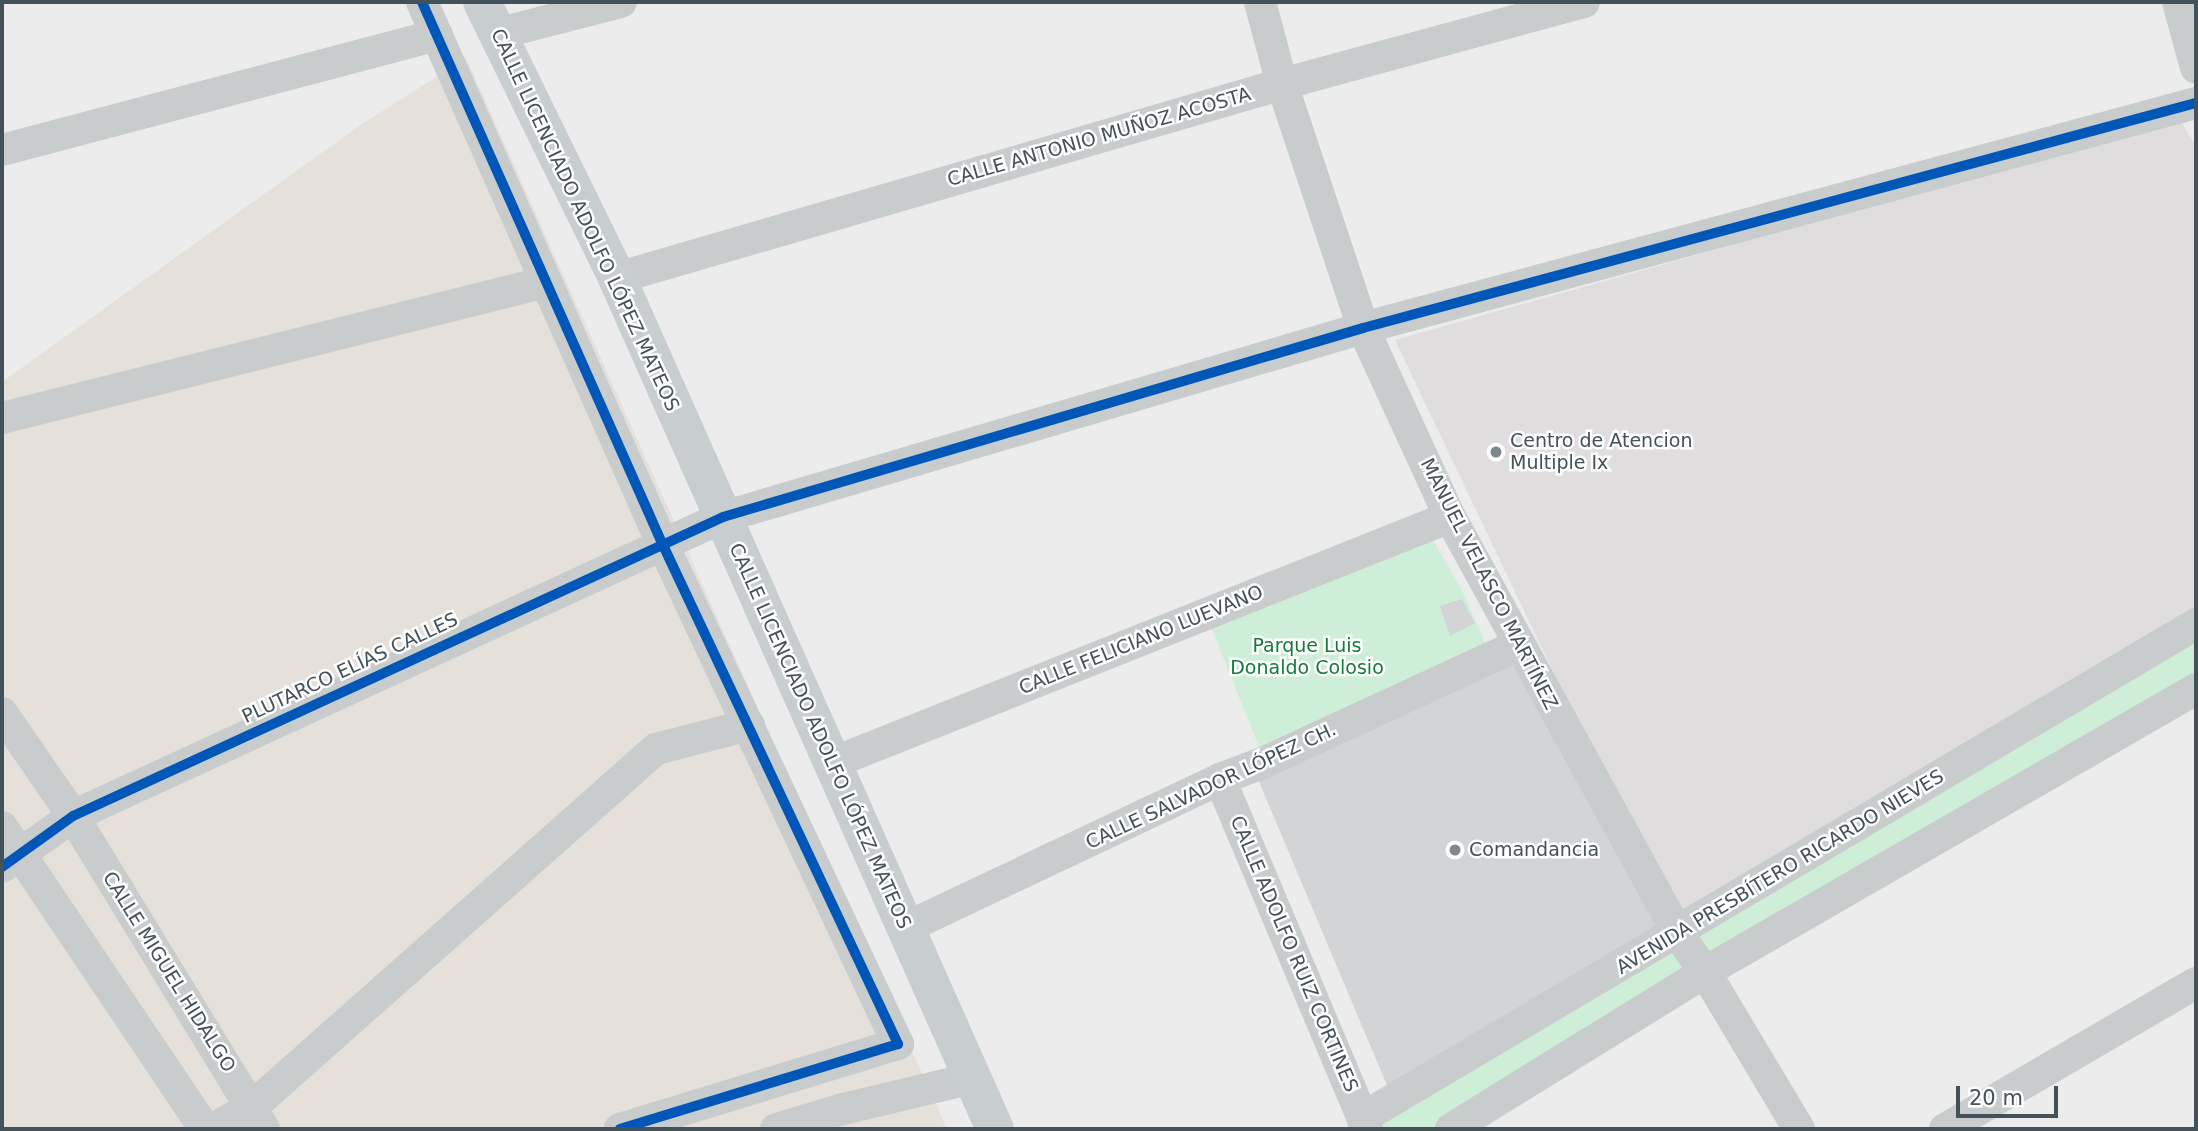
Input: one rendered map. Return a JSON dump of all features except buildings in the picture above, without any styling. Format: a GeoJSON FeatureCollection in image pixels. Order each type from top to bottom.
{"type":"FeatureCollection","features":[{"type":"Feature","properties":{"kind":"main road","name":"CALLE LICENCIADO ADOLFO LÓPEZ MATEOS"},"geometry":{"type":"LineString","coordinates":[[489,18],[617,278],[995,1129]]}},
{"type":"Feature","properties":{"kind":"street"},"geometry":{"type":"LineString","coordinates":[[422,2],[662,543],[898,1044],[620,1129]]}},
{"type":"Feature","properties":{"kind":"street"},"geometry":{"type":"LineString","coordinates":[[489,18],[621,2]]}},
{"type":"Feature","properties":{"kind":"street","name":"MANUEL VELASCO MARTÍNEZ"},"geometry":{"type":"LineString","coordinates":[[1260,2],[1282,83],[1363,328],[1450,517],[1678,934],[1705,972],[1799,1129]]}},
{"type":"Feature","properties":{"kind":"street","name":"CALLE ANTONIO MUÑOZ ACOSTA"},"geometry":{"type":"LineString","coordinates":[[617,278],[1282,83],[1584,2]]}},
{"type":"Feature","properties":{"kind":"street"},"geometry":{"type":"LineString","coordinates":[[2178,2],[2196,68]]}},
{"type":"Feature","properties":{"kind":"street"},"geometry":{"type":"LineString","coordinates":[[2,150],[437,35]]}},
{"type":"Feature","properties":{"kind":"street","name":"PLUTARCO ELÍAS CALLES"},"geometry":{"type":"LineString","coordinates":[[8,849],[73,816],[723,517],[1363,328],[2196,103]]}},
{"type":"Feature","properties":{"kind":"street"},"geometry":{"type":"LineString","coordinates":[[2,418],[547,282]]}},
{"type":"Feature","properties":{"kind":"street","name":"CALLE FELICIANO LUEVANO"},"geometry":{"type":"LineString","coordinates":[[832,763],[1450,517]]}},
{"type":"Feature","properties":{"kind":"street","name":"AVENIDA PRESBÍTERO RICARDO NIEVES"},"geometry":{"type":"LineString","coordinates":[[1365,1124],[2196,624]]}},
{"type":"Feature","properties":{"kind":"street","name":"CALLE SALVADOR LÓPEZ CH."},"geometry":{"type":"LineString","coordinates":[[905,928],[1220,779],[1265,762],[1518,645]]}},
{"type":"Feature","properties":{"kind":"street"},"geometry":{"type":"LineString","coordinates":[[1451,1129],[1705,972],[2196,689]]}},
{"type":"Feature","properties":{"kind":"street","name":"CALLE MIGUEL HIDALGO"},"geometry":{"type":"LineString","coordinates":[[2,713],[73,816],[258,1118]]}},
{"type":"Feature","properties":{"kind":"street"},"geometry":{"type":"LineString","coordinates":[[213,1129],[258,1118],[656,749],[750,726]]}},
{"type":"Feature","properties":{"kind":"street","name":"CALLE ADOLFO RUIZ CORTINES"},"geometry":{"type":"LineString","coordinates":[[1220,779],[1365,1124]]}},
{"type":"Feature","properties":{"kind":"street"},"geometry":{"type":"LineString","coordinates":[[8,849],[205,1129]]}},
{"type":"Feature","properties":{"kind":"street"},"geometry":{"type":"LineString","coordinates":[[1945,1129],[2196,983]]}},
{"type":"Feature","properties":{"kind":"street"},"geometry":{"type":"LineString","coordinates":[[776,1129],[843,1109],[973,1078]]}},
{"type":"Feature","properties":{"kind":"shaded area"},"geometry":{"type":"Polygon","coordinates":[[[2180,119],[2196,147],[2196,624],[1678,934],[1395,340],[2180,119]]]}},
{"type":"Feature","properties":{"kind":"green space","name":"Parque Luis Donaldo Colosio"},"geometry":{"type":"Polygon","coordinates":[[[1426,528],[1464,594],[1490,655],[1265,762],[1206,615],[1426,528]]]}},
{"type":"Feature","properties":{"kind":"green space"},"geometry":{"type":"Polygon","coordinates":[[[2196,624],[2196,689],[1451,1129],[1367,1129],[2196,624]]]}},
{"type":"Feature","properties":{"kind":"sand"},"geometry":{"type":"Polygon","coordinates":[[[466,58],[947,1129],[2,1129],[2,382],[359,126],[466,58]]]}},
{"type":"Feature","properties":{"kind":"cycle path"},"geometry":{"type":"LineString","coordinates":[[422,2],[662,543],[898,1044],[620,1129]]}},
{"type":"Feature","properties":{"kind":"cycle path"},"geometry":{"type":"LineString","coordinates":[[2,867],[73,816],[723,517],[1363,328],[2196,103]]}},
{"type":"Feature","properties":{"kind":"place","name":"Centro de Atencion Multiple Ix"},"geometry":{"type":"Point","coordinates":[1496,452]}},
{"type":"Feature","properties":{"kind":"place","name":"Comandancia"},"geometry":{"type":"Point","coordinates":[1455,850]}}]}
